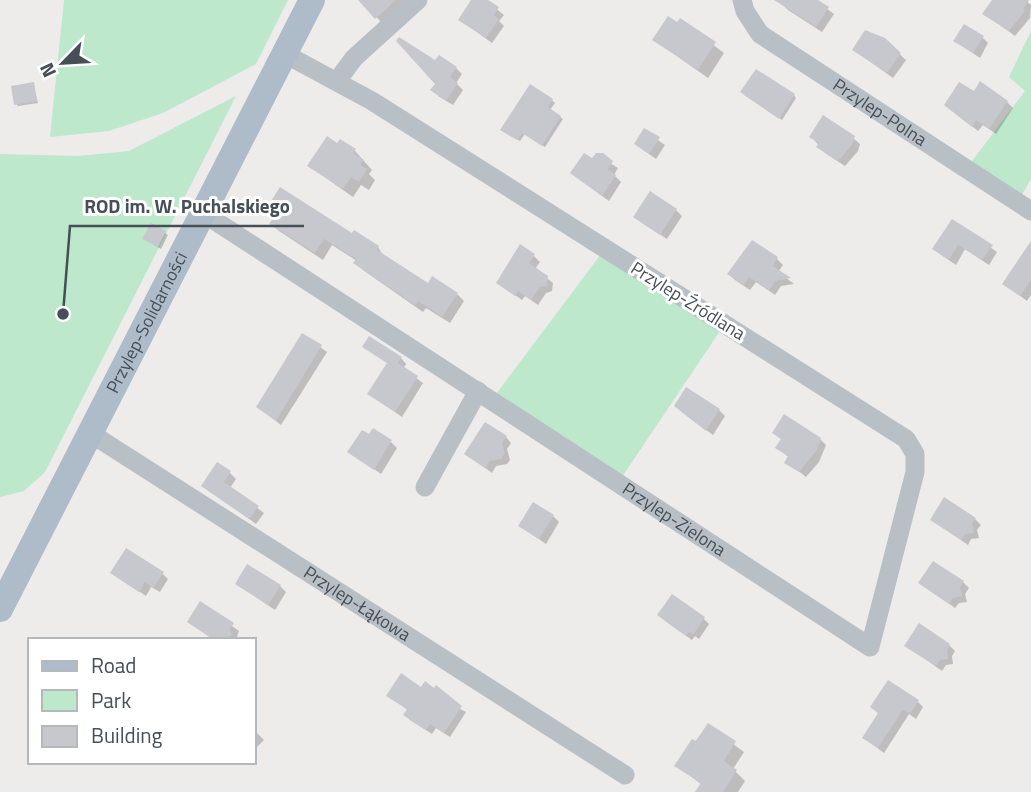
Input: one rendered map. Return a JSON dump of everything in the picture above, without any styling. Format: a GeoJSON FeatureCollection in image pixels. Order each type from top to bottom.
{"type":"FeatureCollection","features":[{"type":"Feature","properties":{"kind":"main road","name":"Przylep-Solidarności"},"geometry":{"type":"LineString","coordinates":[[0,609],[312,0]]}},
{"type":"Feature","properties":{"kind":"street"},"geometry":{"type":"LineString","coordinates":[[337,81],[354,58],[418,0]]}},
{"type":"Feature","properties":{"kind":"street","name":"Przylep-Polna"},"geometry":{"type":"LineString","coordinates":[[742,0],[745,11],[761,34],[1031,211]]}},
{"type":"Feature","properties":{"kind":"street","name":"Przylep-Źródlana"},"geometry":{"type":"LineString","coordinates":[[285,54],[337,81],[734,332],[759,344],[906,439],[915,454],[915,472],[870,647]]}},
{"type":"Feature","properties":{"kind":"street","name":"Przylep-Zielona"},"geometry":{"type":"LineString","coordinates":[[203,213],[870,647]]}},
{"type":"Feature","properties":{"kind":"street"},"geometry":{"type":"LineString","coordinates":[[425,486],[478,391]]}},
{"type":"Feature","properties":{"kind":"street","name":"Przylep-Łąkowa"},"geometry":{"type":"LineString","coordinates":[[90,433],[625,775]]}},
{"type":"Feature","properties":{"kind":"green space"},"geometry":{"type":"Polygon","coordinates":[[[64,0],[288,0],[256,64],[163,113],[109,131],[50,137],[64,0]]]}},
{"type":"Feature","properties":{"kind":"green space"},"geometry":{"type":"Polygon","coordinates":[[[1031,31],[1031,179],[1018,202],[966,169],[1025,91],[1009,77],[1031,31]]]}},
{"type":"Feature","properties":{"kind":"green space"},"geometry":{"type":"Polygon","coordinates":[[[236,96],[45,472],[24,491],[0,497],[0,154],[78,156],[129,151],[236,96]]]}},
{"type":"Feature","properties":{"kind":"green space"},"geometry":{"type":"Polygon","coordinates":[[[607,246],[726,322],[620,480],[496,394],[607,246]]]}},
{"type":"Feature","properties":{"kind":"building"},"geometry":{"type":"Polygon","coordinates":[[[358,0],[396,0],[375,19],[358,0]]]}},
{"type":"Feature","properties":{"kind":"building"},"geometry":{"type":"Polygon","coordinates":[[[471,0],[488,0],[499,7],[494,15],[499,19],[486,38],[458,20],[471,0]]]}},
{"type":"Feature","properties":{"kind":"building"},"geometry":{"type":"Polygon","coordinates":[[[774,0],[818,0],[829,7],[816,27],[774,0]]]}},
{"type":"Feature","properties":{"kind":"building"},"geometry":{"type":"Polygon","coordinates":[[[992,0],[1029,0],[1023,9],[1025,11],[1009,31],[982,14],[992,0]]]}},
{"type":"Feature","properties":{"kind":"building"},"geometry":{"type":"Polygon","coordinates":[[[668,16],[677,22],[680,18],[716,42],[698,70],[652,40],[668,16]]]}},
{"type":"Feature","properties":{"kind":"building"},"geometry":{"type":"Polygon","coordinates":[[[964,24],[984,36],[973,53],[953,41],[964,24]]]}},
{"type":"Feature","properties":{"kind":"building"},"geometry":{"type":"Polygon","coordinates":[[[865,30],[885,38],[901,53],[887,73],[852,50],[865,30]]]}},
{"type":"Feature","properties":{"kind":"building"},"geometry":{"type":"Polygon","coordinates":[[[399,37],[435,60],[439,55],[457,67],[450,77],[458,83],[446,101],[430,90],[435,84],[396,41],[399,37]]]}},
{"type":"Feature","properties":{"kind":"building"},"geometry":{"type":"Polygon","coordinates":[[[756,69],[795,94],[779,119],[740,92],[756,69]]]}},
{"type":"Feature","properties":{"kind":"building"},"geometry":{"type":"Polygon","coordinates":[[[980,81],[1008,101],[989,129],[976,120],[972,127],[944,105],[959,82],[974,91],[980,81]]]}},
{"type":"Feature","properties":{"kind":"building"},"geometry":{"type":"Polygon","coordinates":[[[34,82],[37,101],[14,105],[11,86],[34,82]]]}},
{"type":"Feature","properties":{"kind":"building"},"geometry":{"type":"Polygon","coordinates":[[[530,84],[553,99],[548,107],[561,116],[542,146],[522,133],[517,140],[500,130],[530,84]]]}},
{"type":"Feature","properties":{"kind":"building"},"geometry":{"type":"Polygon","coordinates":[[[823,115],[855,136],[852,145],[838,161],[816,147],[819,143],[809,137],[823,115]]]}},
{"type":"Feature","properties":{"kind":"building"},"geometry":{"type":"Polygon","coordinates":[[[644,128],[660,137],[649,154],[634,144],[644,128]]]}},
{"type":"Feature","properties":{"kind":"building"},"geometry":{"type":"Polygon","coordinates":[[[327,136],[337,143],[340,139],[356,149],[353,153],[364,160],[360,165],[367,169],[359,182],[351,177],[343,189],[307,166],[327,136]]]}},
{"type":"Feature","properties":{"kind":"building"},"geometry":{"type":"Polygon","coordinates":[[[584,153],[592,158],[596,153],[603,153],[613,161],[608,169],[616,175],[602,196],[570,173],[584,153]]]}},
{"type":"Feature","properties":{"kind":"building"},"geometry":{"type":"Polygon","coordinates":[[[280,187],[352,233],[354,230],[379,246],[377,250],[428,283],[432,276],[458,293],[442,317],[418,301],[415,305],[353,263],[356,259],[324,239],[315,253],[269,224],[277,212],[268,206],[280,187]]]}},
{"type":"Feature","properties":{"kind":"building"},"geometry":{"type":"Polygon","coordinates":[[[650,191],[677,209],[660,235],[633,217],[650,191]]]}},
{"type":"Feature","properties":{"kind":"building"},"geometry":{"type":"Polygon","coordinates":[[[952,219],[993,245],[982,260],[958,245],[949,260],[932,249],[952,219]]]}},
{"type":"Feature","properties":{"kind":"building"},"geometry":{"type":"Polygon","coordinates":[[[151,223],[166,231],[158,247],[142,239],[151,223]]]}},
{"type":"Feature","properties":{"kind":"building"},"geometry":{"type":"Polygon","coordinates":[[[752,240],[778,257],[773,266],[791,278],[775,281],[769,290],[749,277],[744,285],[727,274],[752,240]]]}},
{"type":"Feature","properties":{"kind":"building"},"geometry":{"type":"Polygon","coordinates":[[[1031,241],[1031,280],[1020,296],[1002,284],[1031,241]]]}},
{"type":"Feature","properties":{"kind":"building"},"geometry":{"type":"Polygon","coordinates":[[[520,244],[535,254],[529,263],[548,276],[547,286],[540,287],[531,300],[518,291],[515,296],[496,283],[520,244]]]}},
{"type":"Feature","properties":{"kind":"building"},"geometry":{"type":"Polygon","coordinates":[[[302,333],[322,345],[276,421],[256,407],[302,333]]]}},
{"type":"Feature","properties":{"kind":"building"},"geometry":{"type":"Polygon","coordinates":[[[369,336],[402,357],[398,363],[418,376],[395,412],[367,394],[387,363],[362,347],[369,336]]]}},
{"type":"Feature","properties":{"kind":"building"},"geometry":{"type":"Polygon","coordinates":[[[686,387],[720,409],[706,431],[674,406],[686,387]]]}},
{"type":"Feature","properties":{"kind":"building"},"geometry":{"type":"Polygon","coordinates":[[[784,414],[821,438],[817,450],[799,472],[784,463],[788,456],[775,448],[781,439],[772,433],[784,414]]]}},
{"type":"Feature","properties":{"kind":"building"},"geometry":{"type":"Polygon","coordinates":[[[485,422],[507,436],[502,443],[505,453],[501,459],[490,461],[485,468],[464,454],[485,422]]]}},
{"type":"Feature","properties":{"kind":"building"},"geometry":{"type":"Polygon","coordinates":[[[373,428],[392,440],[374,470],[347,452],[362,430],[369,434],[373,428]]]}},
{"type":"Feature","properties":{"kind":"building"},"geometry":{"type":"Polygon","coordinates":[[[217,462],[231,471],[224,482],[259,506],[249,519],[201,486],[217,462]]]}},
{"type":"Feature","properties":{"kind":"building"},"geometry":{"type":"Polygon","coordinates":[[[944,497],[976,518],[972,523],[974,533],[965,534],[961,540],[930,520],[944,497]]]}},
{"type":"Feature","properties":{"kind":"building"},"geometry":{"type":"Polygon","coordinates":[[[533,502],[554,515],[539,539],[518,526],[533,502]]]}},
{"type":"Feature","properties":{"kind":"building"},"geometry":{"type":"Polygon","coordinates":[[[126,548],[164,572],[153,588],[145,582],[139,592],[110,573],[126,548]]]}},
{"type":"Feature","properties":{"kind":"building"},"geometry":{"type":"Polygon","coordinates":[[[933,561],[964,581],[960,587],[962,596],[953,598],[949,604],[918,583],[933,561]]]}},
{"type":"Feature","properties":{"kind":"building"},"geometry":{"type":"Polygon","coordinates":[[[247,564],[281,585],[268,605],[235,584],[247,564]]]}},
{"type":"Feature","properties":{"kind":"building"},"geometry":{"type":"Polygon","coordinates":[[[672,594],[705,617],[693,635],[689,632],[686,636],[657,615],[672,594]]]}},
{"type":"Feature","properties":{"kind":"building"},"geometry":{"type":"Polygon","coordinates":[[[200,601],[234,623],[230,629],[232,636],[211,638],[187,622],[200,601]]]}},
{"type":"Feature","properties":{"kind":"building"},"geometry":{"type":"Polygon","coordinates":[[[919,623],[950,644],[947,650],[948,659],[940,660],[936,666],[904,646],[919,623]]]}},
{"type":"Feature","properties":{"kind":"building"},"geometry":{"type":"Polygon","coordinates":[[[401,673],[421,687],[425,681],[434,688],[436,685],[462,706],[444,733],[430,724],[426,730],[403,715],[407,709],[386,696],[401,673]]]}},
{"type":"Feature","properties":{"kind":"building"},"geometry":{"type":"Polygon","coordinates":[[[888,680],[919,700],[910,714],[903,710],[878,748],[862,738],[878,713],[870,707],[888,680]]]}},
{"type":"Feature","properties":{"kind":"building"},"geometry":{"type":"Polygon","coordinates":[[[708,723],[736,741],[724,761],[737,770],[723,792],[695,792],[701,783],[674,766],[692,739],[696,741],[708,723]]]}},
{"type":"Feature","properties":{"kind":"place","name":"ROD im. W. Puchalskiego"},"geometry":{"type":"Point","coordinates":[63,314]}}]}
